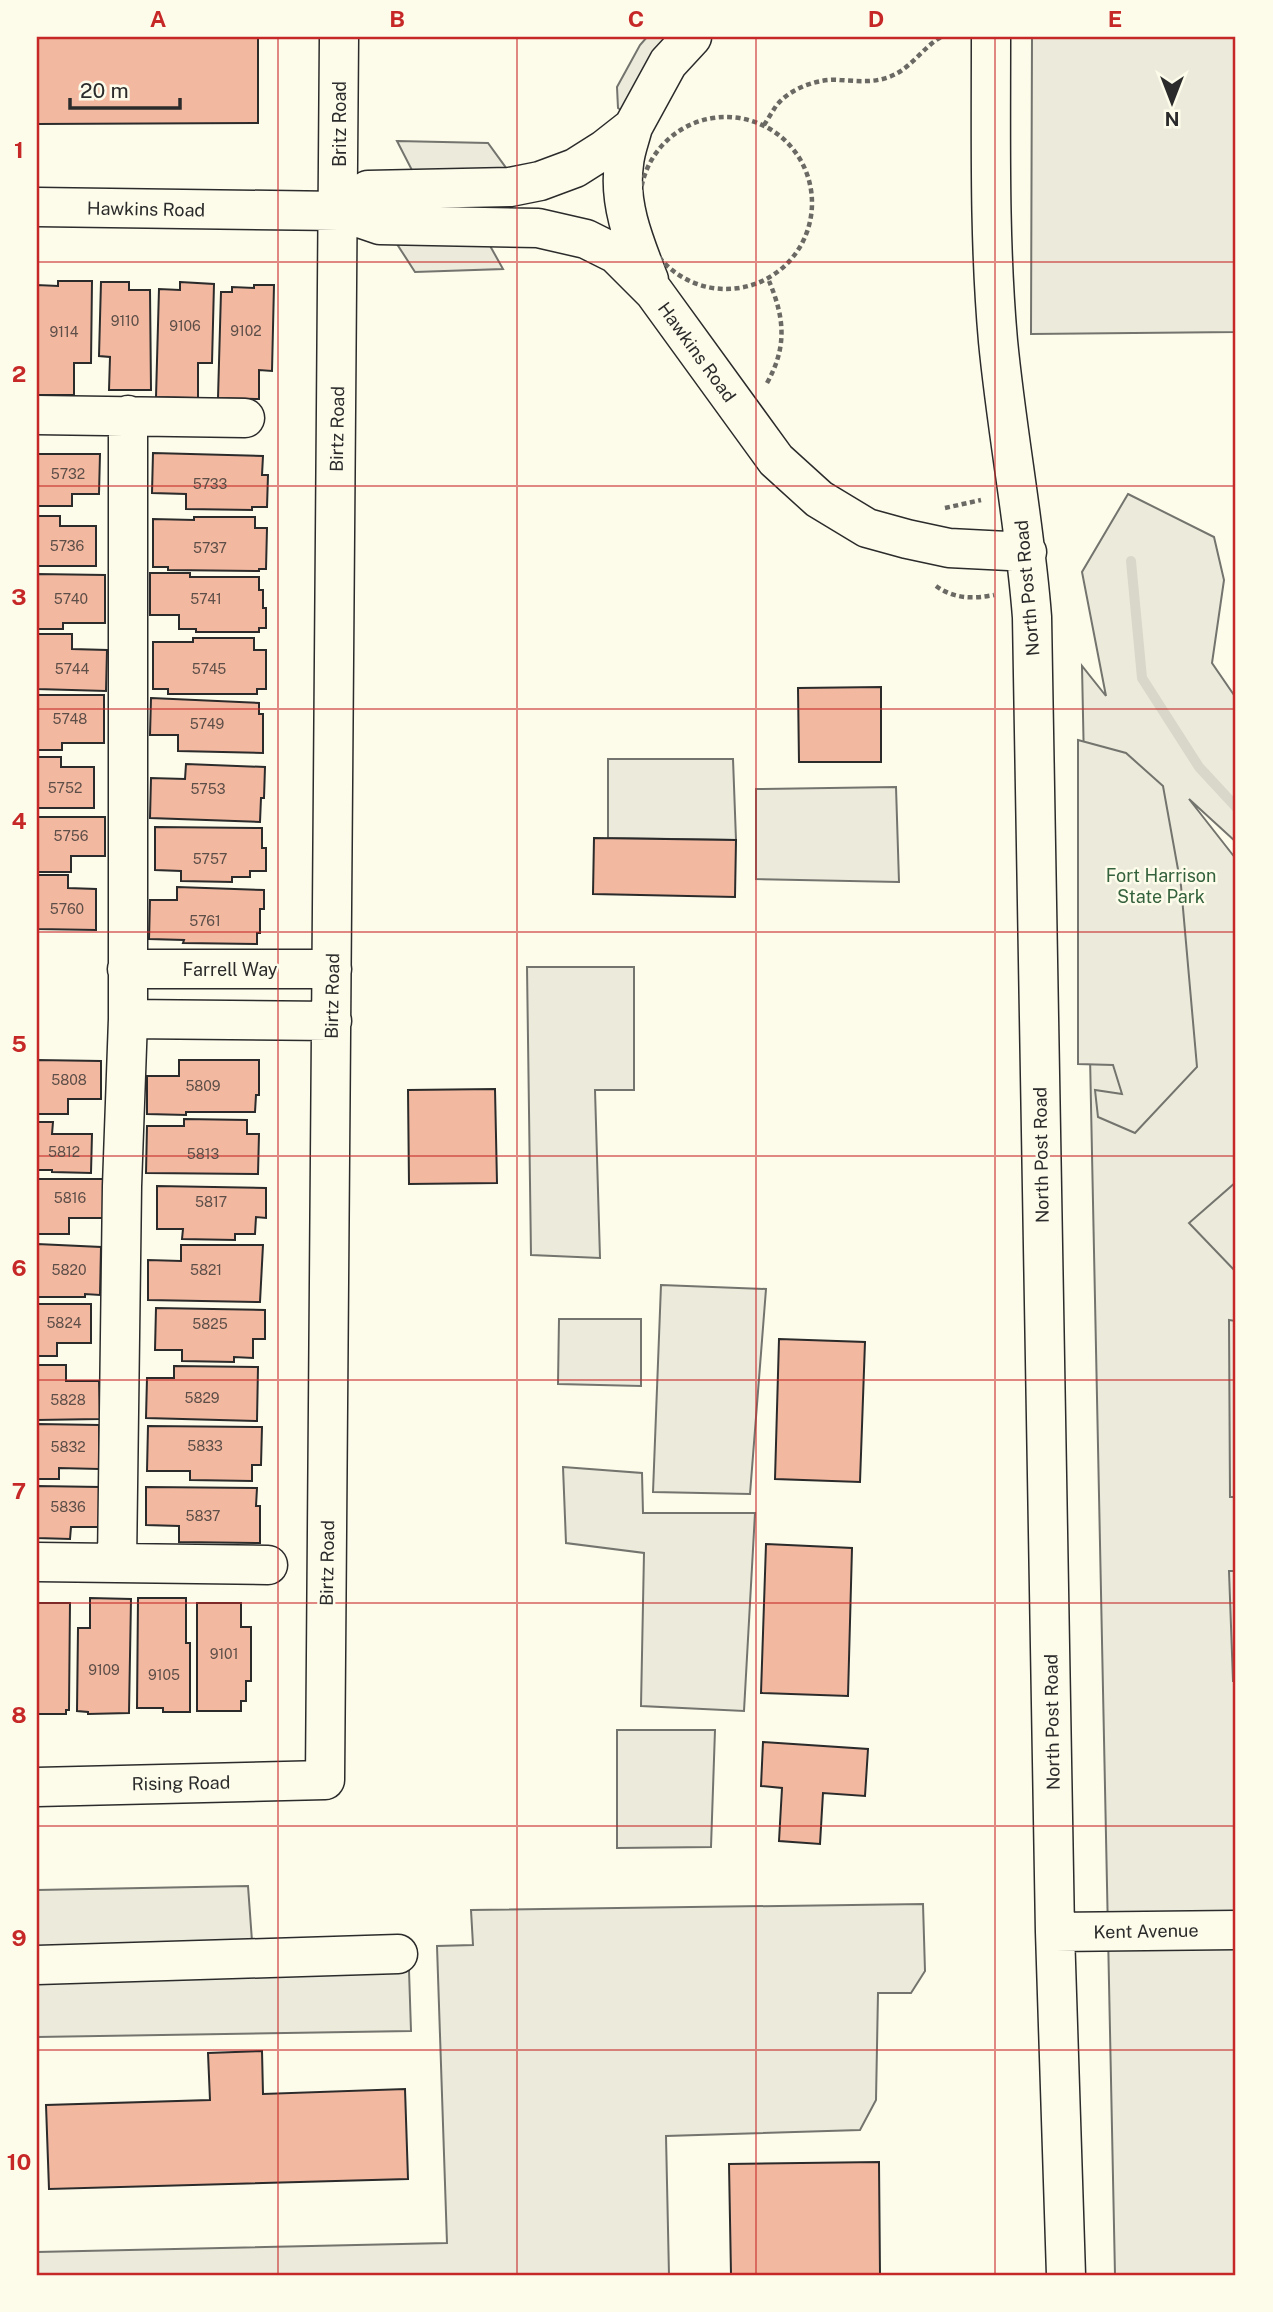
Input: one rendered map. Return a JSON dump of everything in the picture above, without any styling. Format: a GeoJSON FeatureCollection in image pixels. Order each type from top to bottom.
{"type":"FeatureCollection","features":[{"type":"Feature","properties":{"kind":"street","name":"Britz Road"},"geometry":{"type":"LineString","coordinates":[[339,37],[339,211]]}},
{"type":"Feature","properties":{"kind":"street"},"geometry":{"type":"LineString","coordinates":[[654,292],[631,234],[624,199],[624,165],[646,138],[668,63],[692,37]]}},
{"type":"Feature","properties":{"kind":"street","name":"North Post Road"},"geometry":{"type":"LineString","coordinates":[[991,37],[992,212],[996,311],[1004,396],[1027,552],[1035,703],[1055,1932],[1066,2275]]}},
{"type":"Feature","properties":{"kind":"street"},"geometry":{"type":"LineString","coordinates":[[339,211],[368,190],[510,187],[540,181],[575,168],[605,149],[646,138]]}},
{"type":"Feature","properties":{"kind":"street","name":"Hawkins Road"},"geometry":{"type":"LineString","coordinates":[[37,207],[339,211],[380,225],[538,228],[586,239],[616,254],[654,292],[776,460],[819,499],[867,528],[907,539],[949,548],[1027,552]]}},
{"type":"Feature","properties":{"kind":"street","name":"Birtz Road"},"geometry":{"type":"LineString","coordinates":[[325,1780],[339,211]]}},
{"type":"Feature","properties":{"kind":"street"},"geometry":{"type":"LineString","coordinates":[[37,415],[245,418]]}},
{"type":"Feature","properties":{"kind":"street"},"geometry":{"type":"LineString","coordinates":[[117,1563],[122,1186],[128,1018],[128,415]]}},
{"type":"Feature","properties":{"kind":"street","name":"Farrell Way"},"geometry":{"type":"LineString","coordinates":[[127,970],[332,970]]}},
{"type":"Feature","properties":{"kind":"street"},"geometry":{"type":"LineString","coordinates":[[128,1018],[332,1021]]}},
{"type":"Feature","properties":{"kind":"street"},"geometry":{"type":"LineString","coordinates":[[37,1562],[268,1565]]}},
{"type":"Feature","properties":{"kind":"street","name":"Rising Road"},"geometry":{"type":"LineString","coordinates":[[37,1787],[325,1780]]}},
{"type":"Feature","properties":{"kind":"street","name":"Kent Avenue"},"geometry":{"type":"LineString","coordinates":[[1055,1932],[1236,1930]]}},
{"type":"Feature","properties":{"kind":"street"},"geometry":{"type":"LineString","coordinates":[[37,1965],[398,1954]]}},
{"type":"Feature","properties":{"kind":"path"},"geometry":{"type":"LineString","coordinates":[[764,125],[777,105],[804,86],[828,79],[858,83],[887,78],[911,64],[930,43],[941,37]]}},
{"type":"Feature","properties":{"kind":"path"},"geometry":{"type":"LineString","coordinates":[[646,138],[673,135],[689,124],[708,117],[747,119],[764,125],[786,141],[804,164],[811,201],[809,220],[804,238],[782,270],[769,281],[750,288],[710,289],[692,282]]}},
{"type":"Feature","properties":{"kind":"path"},"geometry":{"type":"LineString","coordinates":[[763,390],[775,369],[781,347],[779,308],[769,281]]}},
{"type":"Feature","properties":{"kind":"green space"},"geometry":{"type":"Polygon","coordinates":[[[1032,37],[1236,37],[1236,332],[1031,334],[1032,37]]]}},
{"type":"Feature","properties":{"kind":"green space","name":"Fort Harrison State Park"},"geometry":{"type":"Polygon","coordinates":[[[1128,494],[1214,537],[1224,580],[1212,663],[1236,698],[1236,842],[1189,799],[1236,859],[1236,2275],[1115,2275],[1082,666],[1106,696],[1082,572],[1128,494]]]}},
{"type":"Feature","properties":{"kind":"shaded area"},"geometry":{"type":"Polygon","coordinates":[[[647,37],[709,37],[647,128],[618,108],[617,87],[647,37]]]}},
{"type":"Feature","properties":{"kind":"shaded area"},"geometry":{"type":"Polygon","coordinates":[[[397,141],[488,143],[512,176],[489,178],[489,244],[503,269],[415,272],[395,241],[414,174],[397,141]]]}},
{"type":"Feature","properties":{"kind":"shaded area"},"geometry":{"type":"Polygon","coordinates":[[[1078,740],[1126,753],[1163,786],[1181,886],[1197,1067],[1135,1133],[1098,1117],[1095,1090],[1122,1094],[1113,1065],[1078,1064],[1078,740]]]}},
{"type":"Feature","properties":{"kind":"shaded area"},"geometry":{"type":"Polygon","coordinates":[[[608,759],[733,759],[736,840],[608,838],[608,759]]]}},
{"type":"Feature","properties":{"kind":"shaded area"},"geometry":{"type":"Polygon","coordinates":[[[896,787],[899,882],[756,879],[756,789],[896,787]]]}},
{"type":"Feature","properties":{"kind":"shaded area"},"geometry":{"type":"Polygon","coordinates":[[[527,967],[634,967],[634,1090],[595,1090],[600,1258],[531,1255],[527,967]]]}},
{"type":"Feature","properties":{"kind":"shaded area"},"geometry":{"type":"Polygon","coordinates":[[[1236,1182],[1236,1272],[1189,1223],[1236,1182]]]}},
{"type":"Feature","properties":{"kind":"shaded area"},"geometry":{"type":"Polygon","coordinates":[[[661,1285],[766,1289],[750,1494],[653,1492],[661,1285]]]}},
{"type":"Feature","properties":{"kind":"shaded area"},"geometry":{"type":"Polygon","coordinates":[[[559,1319],[641,1319],[641,1386],[558,1384],[559,1319]]]}},
{"type":"Feature","properties":{"kind":"shaded area"},"geometry":{"type":"Polygon","coordinates":[[[1229,1320],[1236,1321],[1236,1497],[1230,1497],[1229,1320]]]}},
{"type":"Feature","properties":{"kind":"shaded area"},"geometry":{"type":"Polygon","coordinates":[[[563,1467],[642,1473],[643,1513],[755,1513],[744,1711],[641,1706],[644,1553],[566,1543],[563,1467]]]}},
{"type":"Feature","properties":{"kind":"shaded area"},"geometry":{"type":"Polygon","coordinates":[[[1229,1571],[1236,1571],[1236,1681],[1233,1681],[1229,1571]]]}},
{"type":"Feature","properties":{"kind":"shaded area"},"geometry":{"type":"Polygon","coordinates":[[[617,1730],[715,1730],[711,1847],[617,1848],[617,1730]]]}},
{"type":"Feature","properties":{"kind":"shaded area"},"geometry":{"type":"Polygon","coordinates":[[[248,1886],[252,1941],[408,1940],[411,2031],[37,2037],[37,1890],[248,1886]]]}},
{"type":"Feature","properties":{"kind":"shaded area"},"geometry":{"type":"Polygon","coordinates":[[[923,1904],[925,1971],[911,1993],[878,1993],[876,2100],[860,2130],[666,2136],[669,2275],[37,2275],[37,2252],[447,2243],[437,1946],[473,1945],[471,1910],[923,1904]]]}},
{"type":"Feature","properties":{"kind":"building"},"geometry":{"type":"Polygon","coordinates":[[[37,37],[258,37],[258,123],[37,124],[37,37]]]}},
{"type":"Feature","properties":{"kind":"building"},"geometry":{"type":"Polygon","coordinates":[[[58,281],[92,281],[91,363],[74,363],[74,395],[37,395],[37,285],[58,286],[58,281]]]}},
{"type":"Feature","properties":{"kind":"building"},"geometry":{"type":"Polygon","coordinates":[[[101,282],[129,282],[129,290],[150,290],[151,390],[109,390],[110,357],[99,356],[101,282]]]}},
{"type":"Feature","properties":{"kind":"building"},"geometry":{"type":"Polygon","coordinates":[[[180,282],[214,284],[212,363],[198,363],[198,398],[156,397],[159,289],[180,290],[180,282]]]}},
{"type":"Feature","properties":{"kind":"building"},"geometry":{"type":"Polygon","coordinates":[[[254,285],[274,285],[272,371],[259,370],[259,399],[218,398],[221,292],[232,292],[232,287],[254,288],[254,285]]]}},
{"type":"Feature","properties":{"kind":"building"},"geometry":{"type":"Polygon","coordinates":[[[153,453],[263,456],[262,475],[268,475],[267,507],[252,507],[252,510],[186,509],[186,494],[152,493],[153,453]]]}},
{"type":"Feature","properties":{"kind":"building"},"geometry":{"type":"Polygon","coordinates":[[[37,454],[100,454],[99,494],[72,494],[72,506],[37,506],[37,454]]]}},
{"type":"Feature","properties":{"kind":"building"},"geometry":{"type":"Polygon","coordinates":[[[37,516],[60,516],[60,526],[96,526],[96,566],[37,566],[37,516]]]}},
{"type":"Feature","properties":{"kind":"building"},"geometry":{"type":"Polygon","coordinates":[[[194,517],[255,517],[255,528],[267,528],[266,569],[168,570],[168,567],[153,567],[153,519],[194,520],[194,517]]]}},
{"type":"Feature","properties":{"kind":"building"},"geometry":{"type":"Polygon","coordinates":[[[150,573],[190,573],[190,577],[259,577],[259,590],[263,590],[263,608],[266,608],[266,628],[259,628],[259,632],[196,632],[196,629],[179,629],[179,615],[150,615],[150,573]]]}},
{"type":"Feature","properties":{"kind":"building"},"geometry":{"type":"Polygon","coordinates":[[[37,574],[105,575],[105,623],[63,623],[63,629],[37,629],[37,574]]]}},
{"type":"Feature","properties":{"kind":"building"},"geometry":{"type":"Polygon","coordinates":[[[37,634],[72,634],[72,649],[107,650],[106,691],[37,689],[37,634]]]}},
{"type":"Feature","properties":{"kind":"building"},"geometry":{"type":"Polygon","coordinates":[[[193,638],[254,638],[254,650],[266,650],[266,689],[257,689],[257,694],[168,694],[168,689],[153,689],[153,642],[193,642],[193,638]]]}},
{"type":"Feature","properties":{"kind":"building"},"geometry":{"type":"Polygon","coordinates":[[[881,687],[881,762],[799,762],[798,688],[881,687]]]}},
{"type":"Feature","properties":{"kind":"building"},"geometry":{"type":"Polygon","coordinates":[[[37,695],[104,695],[104,743],[62,743],[62,750],[37,750],[37,695]]]}},
{"type":"Feature","properties":{"kind":"building"},"geometry":{"type":"Polygon","coordinates":[[[151,698],[259,703],[259,714],[263,714],[263,753],[178,751],[178,735],[150,735],[151,698]]]}},
{"type":"Feature","properties":{"kind":"building"},"geometry":{"type":"Polygon","coordinates":[[[37,757],[61,757],[61,767],[94,767],[94,808],[37,808],[37,757]]]}},
{"type":"Feature","properties":{"kind":"building"},"geometry":{"type":"Polygon","coordinates":[[[186,764],[265,767],[260,822],[150,818],[151,778],[185,779],[186,764]]]}},
{"type":"Feature","properties":{"kind":"building"},"geometry":{"type":"Polygon","coordinates":[[[37,817],[105,817],[105,856],[71,856],[71,872],[37,872],[37,817]]]}},
{"type":"Feature","properties":{"kind":"building"},"geometry":{"type":"Polygon","coordinates":[[[155,827],[262,828],[262,848],[266,848],[266,871],[250,871],[250,877],[232,877],[232,882],[181,881],[181,871],[155,870],[155,827]]]}},
{"type":"Feature","properties":{"kind":"building"},"geometry":{"type":"Polygon","coordinates":[[[594,838],[736,840],[735,897],[593,894],[594,838]]]}},
{"type":"Feature","properties":{"kind":"building"},"geometry":{"type":"Polygon","coordinates":[[[37,875],[68,875],[68,888],[96,889],[96,930],[37,929],[37,875]]]}},
{"type":"Feature","properties":{"kind":"building"},"geometry":{"type":"Polygon","coordinates":[[[177,887],[264,890],[264,909],[260,909],[257,944],[183,943],[184,940],[149,939],[150,900],[177,900],[177,887]]]}},
{"type":"Feature","properties":{"kind":"building"},"geometry":{"type":"Polygon","coordinates":[[[37,1060],[101,1061],[101,1099],[68,1099],[68,1114],[37,1114],[37,1060]]]}},
{"type":"Feature","properties":{"kind":"building"},"geometry":{"type":"Polygon","coordinates":[[[179,1060],[259,1060],[259,1095],[256,1095],[255,1112],[147,1114],[147,1076],[179,1076],[179,1060]]]}},
{"type":"Feature","properties":{"kind":"building"},"geometry":{"type":"Polygon","coordinates":[[[495,1089],[497,1183],[409,1184],[408,1090],[495,1089]]]}},
{"type":"Feature","properties":{"kind":"building"},"geometry":{"type":"Polygon","coordinates":[[[184,1119],[247,1120],[247,1134],[259,1134],[258,1174],[146,1173],[147,1126],[184,1126],[184,1119]]]}},
{"type":"Feature","properties":{"kind":"building"},"geometry":{"type":"Polygon","coordinates":[[[37,1122],[53,1122],[52,1134],[92,1134],[91,1173],[37,1170],[37,1122]]]}},
{"type":"Feature","properties":{"kind":"building"},"geometry":{"type":"Polygon","coordinates":[[[37,1179],[103,1179],[103,1218],[69,1218],[69,1234],[37,1234],[37,1179]]]}},
{"type":"Feature","properties":{"kind":"building"},"geometry":{"type":"Polygon","coordinates":[[[157,1186],[266,1188],[266,1218],[256,1217],[255,1234],[235,1234],[235,1240],[182,1239],[183,1229],[157,1229],[157,1186]]]}},
{"type":"Feature","properties":{"kind":"building"},"geometry":{"type":"Polygon","coordinates":[[[37,1244],[101,1247],[100,1295],[37,1297],[37,1244]]]}},
{"type":"Feature","properties":{"kind":"building"},"geometry":{"type":"Polygon","coordinates":[[[181,1245],[263,1245],[260,1302],[148,1300],[148,1260],[181,1261],[181,1245]]]}},
{"type":"Feature","properties":{"kind":"building"},"geometry":{"type":"Polygon","coordinates":[[[37,1304],[91,1304],[91,1343],[57,1343],[57,1356],[37,1356],[37,1304]]]}},
{"type":"Feature","properties":{"kind":"building"},"geometry":{"type":"Polygon","coordinates":[[[156,1308],[265,1310],[265,1339],[253,1339],[253,1358],[234,1357],[234,1362],[182,1361],[182,1350],[155,1350],[156,1308]]]}},
{"type":"Feature","properties":{"kind":"building"},"geometry":{"type":"Polygon","coordinates":[[[779,1339],[865,1342],[860,1482],[775,1479],[779,1339]]]}},
{"type":"Feature","properties":{"kind":"building"},"geometry":{"type":"Polygon","coordinates":[[[37,1365],[66,1365],[66,1381],[99,1381],[100,1419],[37,1420],[37,1365]]]}},
{"type":"Feature","properties":{"kind":"building"},"geometry":{"type":"Polygon","coordinates":[[[174,1366],[258,1367],[257,1421],[146,1418],[147,1378],[174,1378],[174,1366]]]}},
{"type":"Feature","properties":{"kind":"building"},"geometry":{"type":"Polygon","coordinates":[[[37,1424],[99,1425],[99,1469],[59,1468],[59,1479],[37,1479],[37,1424]]]}},
{"type":"Feature","properties":{"kind":"building"},"geometry":{"type":"Polygon","coordinates":[[[148,1426],[262,1427],[261,1465],[252,1465],[252,1481],[190,1480],[190,1471],[147,1471],[148,1426]]]}},
{"type":"Feature","properties":{"kind":"building"},"geometry":{"type":"Polygon","coordinates":[[[37,1486],[100,1487],[100,1527],[71,1527],[70,1539],[37,1538],[37,1486]]]}},
{"type":"Feature","properties":{"kind":"building"},"geometry":{"type":"Polygon","coordinates":[[[146,1487],[257,1488],[260,1543],[179,1542],[179,1526],[146,1525],[146,1487]]]}},
{"type":"Feature","properties":{"kind":"building"},"geometry":{"type":"Polygon","coordinates":[[[766,1544],[852,1548],[848,1696],[761,1693],[766,1544]]]}},
{"type":"Feature","properties":{"kind":"building"},"geometry":{"type":"Polygon","coordinates":[[[90,1598],[131,1599],[129,1713],[88,1714],[77,1711],[78,1628],[90,1628],[90,1598]]]}},
{"type":"Feature","properties":{"kind":"building"},"geometry":{"type":"Polygon","coordinates":[[[138,1598],[186,1598],[186,1643],[190,1643],[190,1712],[137,1708],[138,1598]]]}},
{"type":"Feature","properties":{"kind":"building"},"geometry":{"type":"Polygon","coordinates":[[[37,1603],[70,1603],[69,1710],[66,1710],[66,1714],[37,1714],[37,1603]]]}},
{"type":"Feature","properties":{"kind":"building"},"geometry":{"type":"Polygon","coordinates":[[[197,1603],[241,1603],[241,1627],[251,1627],[251,1681],[246,1681],[246,1701],[241,1701],[241,1711],[197,1711],[197,1603]]]}},
{"type":"Feature","properties":{"kind":"building"},"geometry":{"type":"Polygon","coordinates":[[[763,1742],[868,1749],[865,1796],[823,1793],[820,1844],[779,1841],[782,1788],[761,1786],[763,1742]]]}},
{"type":"Feature","properties":{"kind":"building"},"geometry":{"type":"Polygon","coordinates":[[[262,2051],[263,2094],[405,2089],[408,2179],[49,2189],[46,2105],[210,2100],[208,2053],[262,2051]]]}},
{"type":"Feature","properties":{"kind":"building"},"geometry":{"type":"Polygon","coordinates":[[[879,2162],[880,2275],[731,2275],[729,2164],[879,2162]]]}},
{"type":"Feature","properties":{"kind":"waterway"},"geometry":{"type":"LineString","coordinates":[[1131,561],[1142,678],[1199,767],[1236,807]]}}]}
